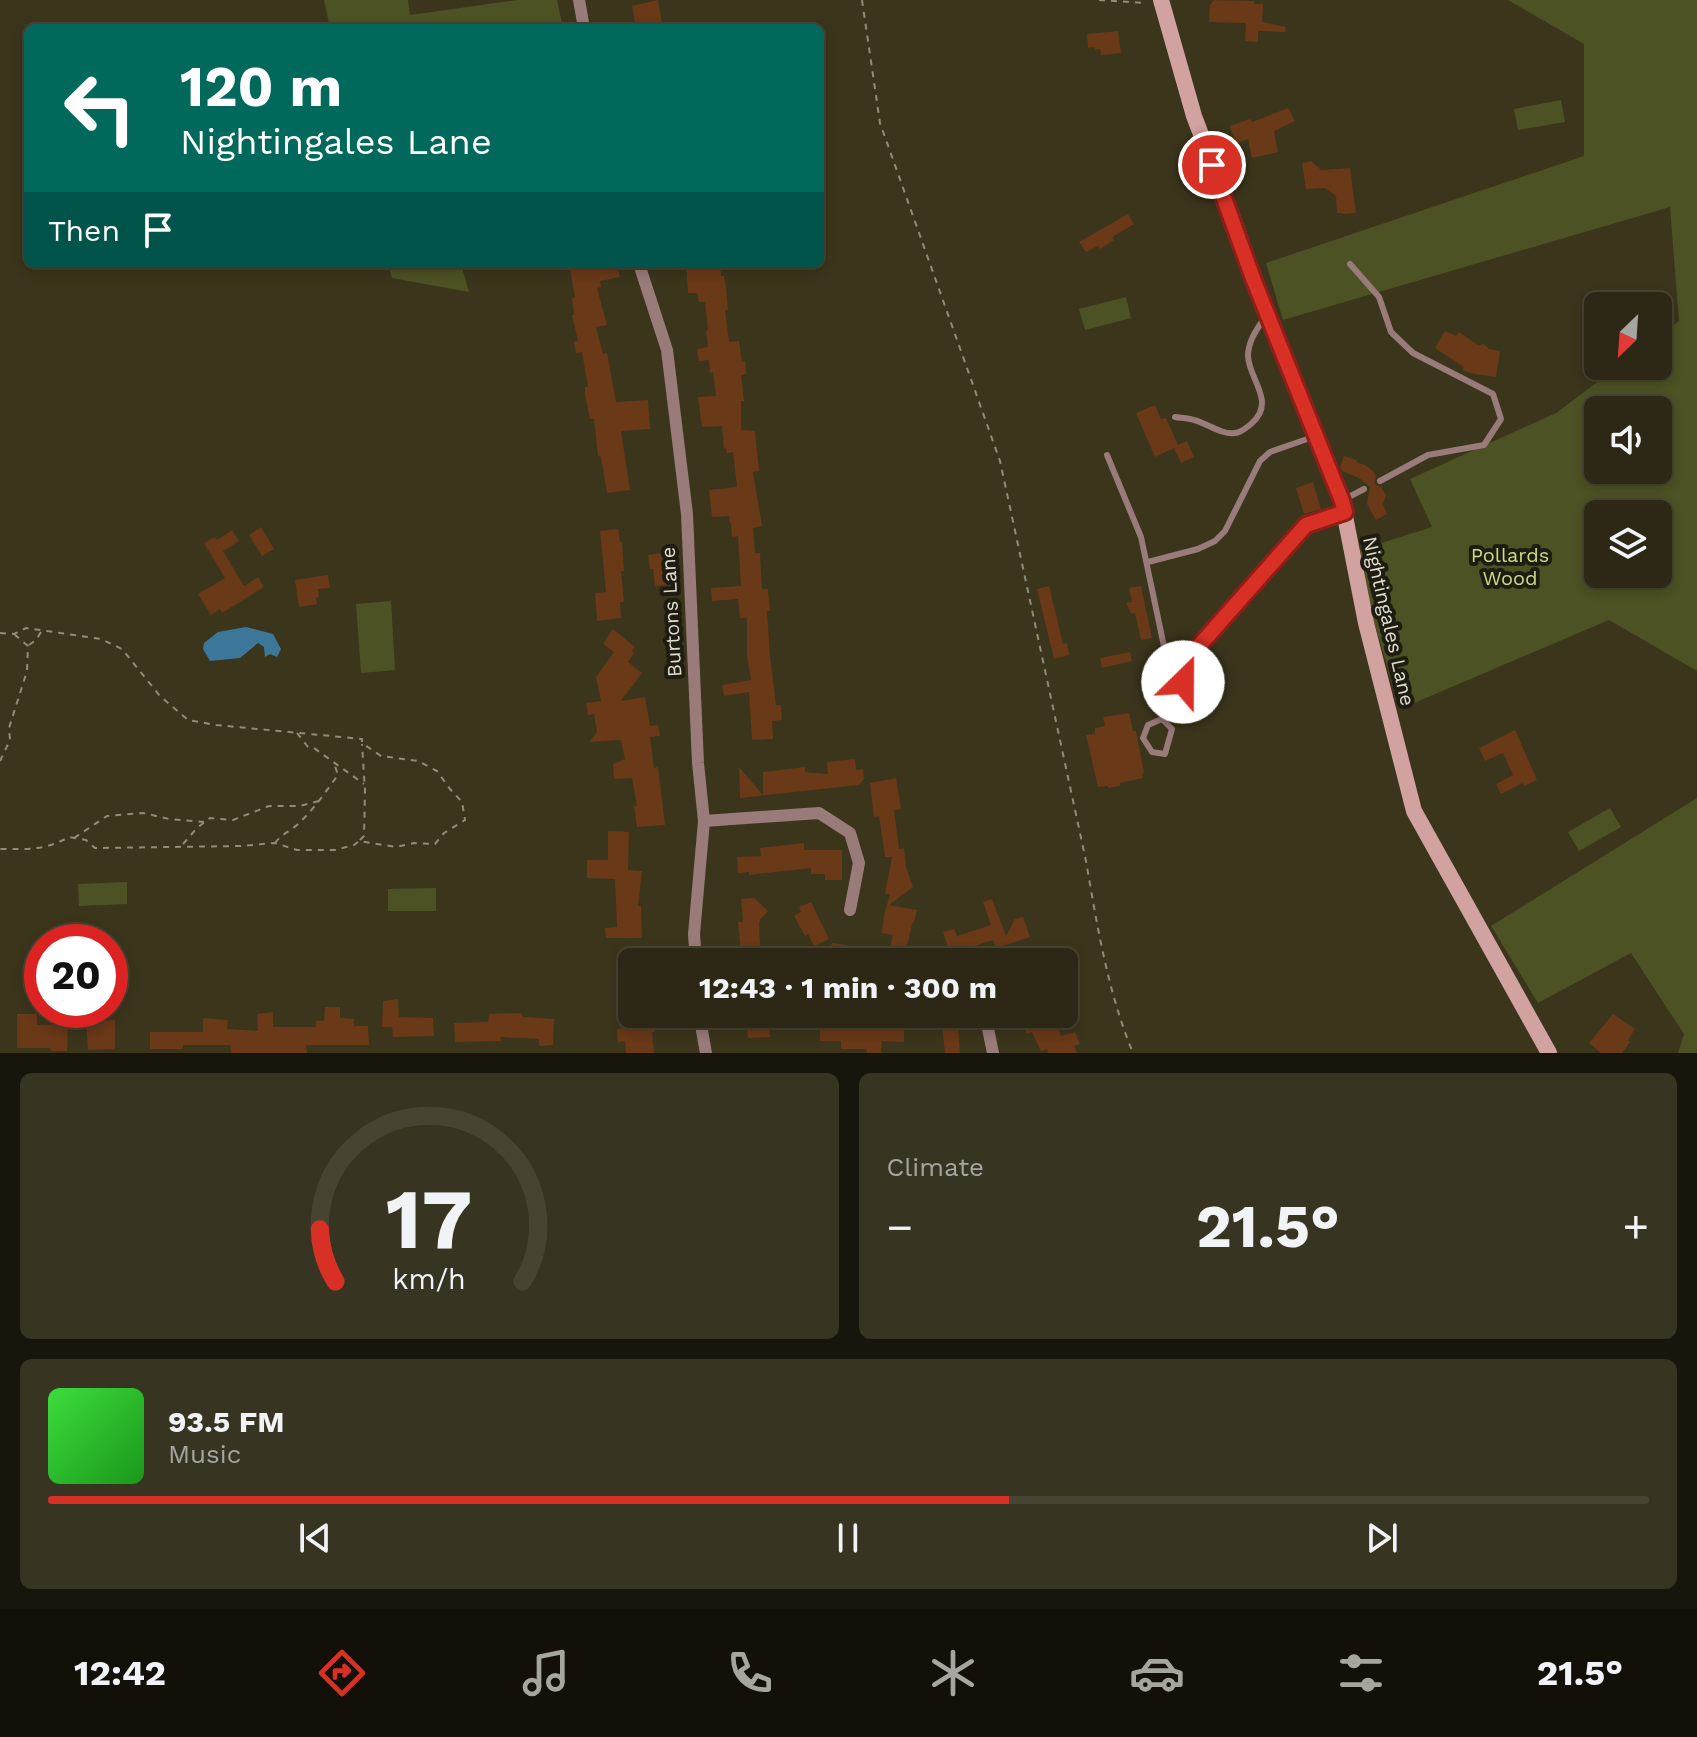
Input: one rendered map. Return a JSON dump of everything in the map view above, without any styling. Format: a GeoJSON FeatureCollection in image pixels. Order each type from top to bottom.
{"type":"FeatureCollection","features":[{"type":"Feature","properties":{"kind":"main road","name":"Nightingales Lane"},"geometry":{"type":"LineString","coordinates":[[1161,2],[1194,116],[1267,314],[1343,506],[1366,623],[1414,811],[1549,1053]]}},
{"type":"Feature","properties":{"kind":"street"},"geometry":{"type":"LineString","coordinates":[[579,0],[583,24]]}},
{"type":"Feature","properties":{"kind":"street","name":"Burtons Lane"},"geometry":{"type":"LineString","coordinates":[[640,268],[667,350],[687,514],[698,763],[704,821],[695,948]]}},
{"type":"Feature","properties":{"kind":"street"},"geometry":{"type":"LineString","coordinates":[[704,821],[819,813],[850,833],[859,863],[850,910]]}},
{"type":"Feature","properties":{"kind":"street"},"geometry":{"type":"LineString","coordinates":[[702,1028],[706,1053]]}},
{"type":"Feature","properties":{"kind":"street"},"geometry":{"type":"LineString","coordinates":[[988,1028],[993,1053]]}},
{"type":"Feature","properties":{"kind":"lane"},"geometry":{"type":"LineString","coordinates":[[1350,264],[1379,297],[1391,332],[1413,353],[1493,394],[1501,419],[1484,445],[1428,455],[1380,481]]}},
{"type":"Feature","properties":{"kind":"lane"},"geometry":{"type":"LineString","coordinates":[[1175,417],[1193,419],[1235,433],[1257,420],[1262,407],[1260,390],[1248,360],[1248,349],[1254,332],[1267,314]]}},
{"type":"Feature","properties":{"kind":"lane"},"geometry":{"type":"LineString","coordinates":[[1148,562],[1198,549],[1215,541],[1225,531],[1260,461],[1270,452],[1316,436]]}},
{"type":"Feature","properties":{"kind":"lane"},"geometry":{"type":"LineString","coordinates":[[1107,455],[1141,537],[1166,656],[1183,672]]}},
{"type":"Feature","properties":{"kind":"lane"},"geometry":{"type":"LineString","coordinates":[[1162,719],[1172,729],[1165,754],[1152,752],[1143,738],[1148,725],[1162,719],[1183,682],[1183,664],[1306,525],[1343,506],[1364,489]]}},
{"type":"Feature","properties":{"kind":"path"},"geometry":{"type":"LineString","coordinates":[[862,0],[880,123],[1000,461],[1086,861],[1095,916],[1112,991],[1133,1053]]}},
{"type":"Feature","properties":{"kind":"path"},"geometry":{"type":"LineString","coordinates":[[1099,0],[1161,2]]}},
{"type":"Feature","properties":{"kind":"path"},"geometry":{"type":"LineString","coordinates":[[0,633],[14,634],[26,628],[101,639],[122,649],[160,696],[188,720],[362,739],[364,784],[364,836],[354,845],[335,850],[297,850],[275,843],[95,848],[86,840],[69,837],[38,849],[0,849]]}},
{"type":"Feature","properties":{"kind":"path"},"geometry":{"type":"LineString","coordinates":[[28,646],[42,631]]}},
{"type":"Feature","properties":{"kind":"path"},"geometry":{"type":"LineString","coordinates":[[14,634],[28,646]]}},
{"type":"Feature","properties":{"kind":"path"},"geometry":{"type":"LineString","coordinates":[[0,761],[10,740],[9,728],[27,671],[28,646]]}},
{"type":"Feature","properties":{"kind":"path"},"geometry":{"type":"LineString","coordinates":[[296,733],[308,747],[314,748],[364,784]]}},
{"type":"Feature","properties":{"kind":"path"},"geometry":{"type":"LineString","coordinates":[[359,841],[396,847],[414,843],[435,844],[444,833],[465,820],[462,802],[437,771],[418,761],[381,756],[362,743]]}},
{"type":"Feature","properties":{"kind":"path"},"geometry":{"type":"LineString","coordinates":[[275,843],[280,835],[298,825],[319,801],[338,775],[334,763]]}},
{"type":"Feature","properties":{"kind":"path"},"geometry":{"type":"LineString","coordinates":[[181,847],[210,818],[233,820],[269,806],[300,806],[319,801]]}},
{"type":"Feature","properties":{"kind":"path"},"geometry":{"type":"LineString","coordinates":[[74,838],[107,816],[143,813],[205,822]]}},
{"type":"Feature","properties":{"kind":"green space"},"geometry":{"type":"Polygon","coordinates":[[[324,0],[408,0],[410,15],[518,0],[557,0],[562,24],[329,24],[324,0]]]}},
{"type":"Feature","properties":{"kind":"green space","name":"Pollards Wood"},"geometry":{"type":"Polygon","coordinates":[[[1508,0],[1697,0],[1697,671],[1609,620],[1400,709],[1353,552],[1432,527],[1410,479],[1556,413],[1600,380],[1672,380],[1672,326],[1679,321],[1670,207],[1283,320],[1266,263],[1584,156],[1584,44],[1508,0]]]}},
{"type":"Feature","properties":{"kind":"green space"},"geometry":{"type":"Polygon","coordinates":[[[1561,100],[1565,122],[1518,130],[1514,109],[1561,100]]]}},
{"type":"Feature","properties":{"kind":"green space"},"geometry":{"type":"Polygon","coordinates":[[[389,268],[462,268],[469,292],[392,278],[389,268]]]}},
{"type":"Feature","properties":{"kind":"green space"},"geometry":{"type":"Polygon","coordinates":[[[1126,297],[1131,318],[1085,330],[1079,309],[1126,297]]]}},
{"type":"Feature","properties":{"kind":"green space"},"geometry":{"type":"Polygon","coordinates":[[[391,601],[395,670],[361,673],[356,604],[391,601]]]}},
{"type":"Feature","properties":{"kind":"green space"},"geometry":{"type":"Polygon","coordinates":[[[1697,798],[1697,1053],[1678,1053],[1684,1034],[1631,953],[1538,1003],[1491,926],[1697,798]]]}},
{"type":"Feature","properties":{"kind":"green space"},"geometry":{"type":"Polygon","coordinates":[[[1610,808],[1621,827],[1579,851],[1568,832],[1610,808]]]}},
{"type":"Feature","properties":{"kind":"green space"},"geometry":{"type":"Polygon","coordinates":[[[127,882],[127,904],[79,906],[78,884],[127,882]]]}},
{"type":"Feature","properties":{"kind":"green space"},"geometry":{"type":"Polygon","coordinates":[[[436,888],[436,911],[388,911],[388,889],[436,888]]]}},
{"type":"Feature","properties":{"kind":"water"},"geometry":{"type":"Polygon","coordinates":[[[246,627],[273,634],[281,649],[277,657],[270,654],[265,657],[264,647],[258,643],[240,658],[210,661],[203,649],[204,643],[218,632],[246,627]]]}},
{"type":"Feature","properties":{"kind":"building"},"geometry":{"type":"Polygon","coordinates":[[[658,0],[662,24],[635,24],[632,6],[658,0]]]}},
{"type":"Feature","properties":{"kind":"building"},"geometry":{"type":"Polygon","coordinates":[[[1214,0],[1263,4],[1262,22],[1286,27],[1285,32],[1258,31],[1258,42],[1245,41],[1246,23],[1209,22],[1210,5],[1214,0]]]}},
{"type":"Feature","properties":{"kind":"building"},"geometry":{"type":"Polygon","coordinates":[[[1118,31],[1121,53],[1101,55],[1100,49],[1088,48],[1087,34],[1118,31]]]}},
{"type":"Feature","properties":{"kind":"building"},"geometry":{"type":"Polygon","coordinates":[[[1288,108],[1295,121],[1274,131],[1278,152],[1252,158],[1248,139],[1236,144],[1230,126],[1250,119],[1252,122],[1288,108]]]}},
{"type":"Feature","properties":{"kind":"building"},"geometry":{"type":"Polygon","coordinates":[[[1311,161],[1321,170],[1350,168],[1356,213],[1337,213],[1336,196],[1325,188],[1306,189],[1302,163],[1311,161]]]}},
{"type":"Feature","properties":{"kind":"building"},"geometry":{"type":"Polygon","coordinates":[[[1128,214],[1134,224],[1112,237],[1114,240],[1100,249],[1098,246],[1086,252],[1079,242],[1128,214]]]}},
{"type":"Feature","properties":{"kind":"building"},"geometry":{"type":"Polygon","coordinates":[[[570,268],[618,268],[620,277],[600,281],[601,287],[597,288],[607,325],[596,327],[603,354],[607,353],[616,402],[648,400],[650,429],[621,431],[630,490],[607,493],[601,457],[598,456],[594,419],[590,419],[585,395],[585,387],[588,387],[582,352],[576,353],[574,342],[578,341],[572,315],[572,298],[575,297],[570,268]]]}},
{"type":"Feature","properties":{"kind":"building"},"geometry":{"type":"Polygon","coordinates":[[[686,268],[720,268],[726,288],[729,342],[739,341],[742,362],[745,361],[746,374],[741,375],[744,401],[741,401],[741,430],[755,431],[759,471],[753,472],[762,526],[753,528],[755,553],[760,553],[762,589],[768,589],[770,656],[776,705],[781,705],[782,720],[772,721],[773,739],[752,740],[749,692],[724,696],[722,685],[751,680],[747,656],[747,618],[740,618],[738,599],[712,601],[711,588],[741,586],[738,536],[732,537],[729,516],[712,517],[709,490],[737,487],[733,452],[727,453],[724,449],[722,426],[702,427],[698,397],[716,396],[709,360],[699,361],[697,349],[708,347],[705,302],[699,302],[697,293],[688,293],[686,268]]]}},
{"type":"Feature","properties":{"kind":"building"},"geometry":{"type":"Polygon","coordinates":[[[1445,331],[1456,336],[1459,332],[1478,345],[1484,344],[1489,349],[1500,351],[1496,377],[1462,370],[1464,367],[1435,348],[1445,331]]]}},
{"type":"Feature","properties":{"kind":"building"},"geometry":{"type":"Polygon","coordinates":[[[1155,405],[1161,419],[1166,418],[1178,445],[1187,441],[1194,457],[1181,463],[1174,448],[1155,457],[1136,413],[1155,405]]]}},
{"type":"Feature","properties":{"kind":"building"},"geometry":{"type":"Polygon","coordinates":[[[1344,456],[1357,460],[1374,472],[1374,483],[1386,495],[1383,504],[1387,514],[1376,520],[1367,504],[1370,487],[1342,471],[1340,467],[1344,456]]]}},
{"type":"Feature","properties":{"kind":"building"},"geometry":{"type":"Polygon","coordinates":[[[1313,482],[1321,509],[1304,514],[1296,488],[1313,482]]]}},
{"type":"Feature","properties":{"kind":"building"},"geometry":{"type":"Polygon","coordinates":[[[261,527],[274,549],[262,556],[249,535],[261,527]]]}},
{"type":"Feature","properties":{"kind":"building"},"geometry":{"type":"Polygon","coordinates":[[[618,529],[624,571],[621,571],[624,602],[620,602],[621,618],[597,621],[595,593],[606,592],[600,531],[618,529]]]}},
{"type":"Feature","properties":{"kind":"building"},"geometry":{"type":"Polygon","coordinates":[[[232,530],[239,541],[223,551],[244,586],[258,577],[264,587],[222,613],[220,609],[211,615],[198,594],[225,578],[204,543],[215,537],[217,540],[232,530]]]}},
{"type":"Feature","properties":{"kind":"building"},"geometry":{"type":"Polygon","coordinates":[[[663,553],[668,585],[655,586],[648,555],[663,553]]]}},
{"type":"Feature","properties":{"kind":"building"},"geometry":{"type":"Polygon","coordinates":[[[328,575],[330,588],[318,589],[317,604],[299,607],[295,580],[328,575]]]}},
{"type":"Feature","properties":{"kind":"building"},"geometry":{"type":"Polygon","coordinates":[[[1049,586],[1063,644],[1067,643],[1069,655],[1054,659],[1037,589],[1049,586]]]}},
{"type":"Feature","properties":{"kind":"building"},"geometry":{"type":"Polygon","coordinates":[[[1141,586],[1152,638],[1141,640],[1135,613],[1131,614],[1126,603],[1132,602],[1129,588],[1141,586]]]}},
{"type":"Feature","properties":{"kind":"building"},"geometry":{"type":"Polygon","coordinates":[[[613,629],[635,647],[628,662],[642,673],[621,701],[645,697],[650,726],[658,725],[660,736],[650,737],[654,768],[658,767],[665,825],[637,827],[632,778],[614,779],[613,764],[625,759],[621,740],[589,742],[597,732],[594,714],[588,715],[586,703],[601,701],[596,677],[614,652],[603,644],[613,629]]]}},
{"type":"Feature","properties":{"kind":"building"},"geometry":{"type":"Polygon","coordinates":[[[1130,652],[1132,661],[1102,668],[1100,658],[1130,652]]]}},
{"type":"Feature","properties":{"kind":"building"},"geometry":{"type":"Polygon","coordinates":[[[1129,713],[1133,731],[1136,731],[1143,778],[1120,783],[1120,786],[1098,787],[1086,735],[1095,734],[1095,728],[1105,726],[1103,717],[1129,713]]]}},
{"type":"Feature","properties":{"kind":"building"},"geometry":{"type":"Polygon","coordinates":[[[1515,730],[1537,780],[1501,794],[1496,784],[1513,775],[1503,753],[1485,761],[1479,748],[1515,730]]]}},
{"type":"Feature","properties":{"kind":"building"},"geometry":{"type":"Polygon","coordinates":[[[855,759],[856,770],[863,769],[864,779],[859,785],[740,798],[739,767],[763,795],[763,772],[805,767],[805,772],[828,774],[827,762],[855,759]]]}},
{"type":"Feature","properties":{"kind":"building"},"geometry":{"type":"Polygon","coordinates":[[[896,778],[901,809],[894,810],[899,849],[904,848],[913,887],[889,905],[917,910],[907,948],[890,948],[893,935],[882,933],[890,894],[885,894],[892,857],[885,857],[879,816],[874,817],[870,783],[896,778]]]}},
{"type":"Feature","properties":{"kind":"building"},"geometry":{"type":"Polygon","coordinates":[[[608,831],[629,832],[628,870],[642,871],[638,906],[641,906],[642,938],[606,938],[605,928],[617,927],[615,879],[587,878],[587,860],[608,860],[608,831]]]}},
{"type":"Feature","properties":{"kind":"building"},"geometry":{"type":"Polygon","coordinates":[[[804,843],[804,850],[842,850],[842,880],[825,880],[825,874],[811,874],[811,868],[749,875],[749,872],[738,873],[737,857],[761,856],[760,848],[804,843]]]}},
{"type":"Feature","properties":{"kind":"building"},"geometry":{"type":"Polygon","coordinates":[[[754,898],[768,911],[759,923],[760,948],[741,948],[738,922],[743,922],[741,899],[754,898]]]}},
{"type":"Feature","properties":{"kind":"building"},"geometry":{"type":"Polygon","coordinates":[[[992,899],[1006,936],[1015,919],[1023,917],[1030,937],[996,948],[993,940],[968,948],[948,948],[943,932],[954,929],[957,936],[991,925],[983,902],[992,899]]]}},
{"type":"Feature","properties":{"kind":"building"},"geometry":{"type":"Polygon","coordinates":[[[811,902],[829,939],[814,946],[794,916],[801,912],[799,907],[811,902]]]}},
{"type":"Feature","properties":{"kind":"building"},"geometry":{"type":"Polygon","coordinates":[[[832,943],[864,948],[831,948],[832,943]]]}},
{"type":"Feature","properties":{"kind":"building"},"geometry":{"type":"Polygon","coordinates":[[[398,999],[399,1017],[433,1018],[434,1036],[393,1037],[392,1027],[382,1027],[383,1001],[398,999]]]}},
{"type":"Feature","properties":{"kind":"building"},"geometry":{"type":"Polygon","coordinates":[[[325,1007],[340,1007],[340,1018],[354,1019],[354,1026],[368,1026],[369,1045],[306,1045],[307,1053],[231,1053],[230,1045],[150,1049],[150,1032],[203,1032],[203,1018],[228,1020],[227,1029],[258,1031],[257,1014],[273,1012],[273,1027],[316,1027],[316,1021],[324,1021],[325,1007]]]}},
{"type":"Feature","properties":{"kind":"building"},"geometry":{"type":"Polygon","coordinates":[[[521,1013],[523,1017],[554,1019],[553,1045],[539,1046],[539,1039],[500,1037],[501,1041],[455,1042],[454,1023],[488,1022],[489,1014],[521,1013]]]}},
{"type":"Feature","properties":{"kind":"building"},"geometry":{"type":"Polygon","coordinates":[[[17,1014],[24,1014],[24,1028],[68,1028],[67,1051],[17,1048],[17,1014]]]}},
{"type":"Feature","properties":{"kind":"building"},"geometry":{"type":"Polygon","coordinates":[[[1613,1014],[1635,1029],[1622,1053],[1601,1053],[1589,1043],[1613,1014]]]}},
{"type":"Feature","properties":{"kind":"building"},"geometry":{"type":"Polygon","coordinates":[[[86,1028],[115,1028],[115,1049],[88,1050],[86,1028]]]}},
{"type":"Feature","properties":{"kind":"building"},"geometry":{"type":"Polygon","coordinates":[[[655,1028],[655,1032],[652,1032],[654,1053],[626,1053],[625,1041],[618,1042],[617,1029],[655,1028]]]}},
{"type":"Feature","properties":{"kind":"building"},"geometry":{"type":"Polygon","coordinates":[[[747,1028],[770,1028],[770,1037],[748,1038],[747,1028]]]}},
{"type":"Feature","properties":{"kind":"building"},"geometry":{"type":"Polygon","coordinates":[[[820,1028],[904,1028],[904,1042],[882,1041],[881,1053],[867,1053],[866,1049],[841,1049],[841,1041],[820,1041],[820,1028]]]}},
{"type":"Feature","properties":{"kind":"building"},"geometry":{"type":"Polygon","coordinates":[[[942,1028],[958,1028],[960,1053],[945,1053],[942,1028]]]}},
{"type":"Feature","properties":{"kind":"building"},"geometry":{"type":"Polygon","coordinates":[[[1025,1028],[1058,1028],[1061,1036],[1075,1032],[1080,1044],[1074,1046],[1077,1053],[1048,1053],[1047,1049],[1041,1051],[1032,1032],[1027,1034],[1025,1028]]]}},
{"type":"Feature","properties":{"kind":"route"},"geometry":{"type":"LineString","coordinates":[[1183,682],[1183,664],[1306,525],[1345,512],[1212,165]]}}]}
